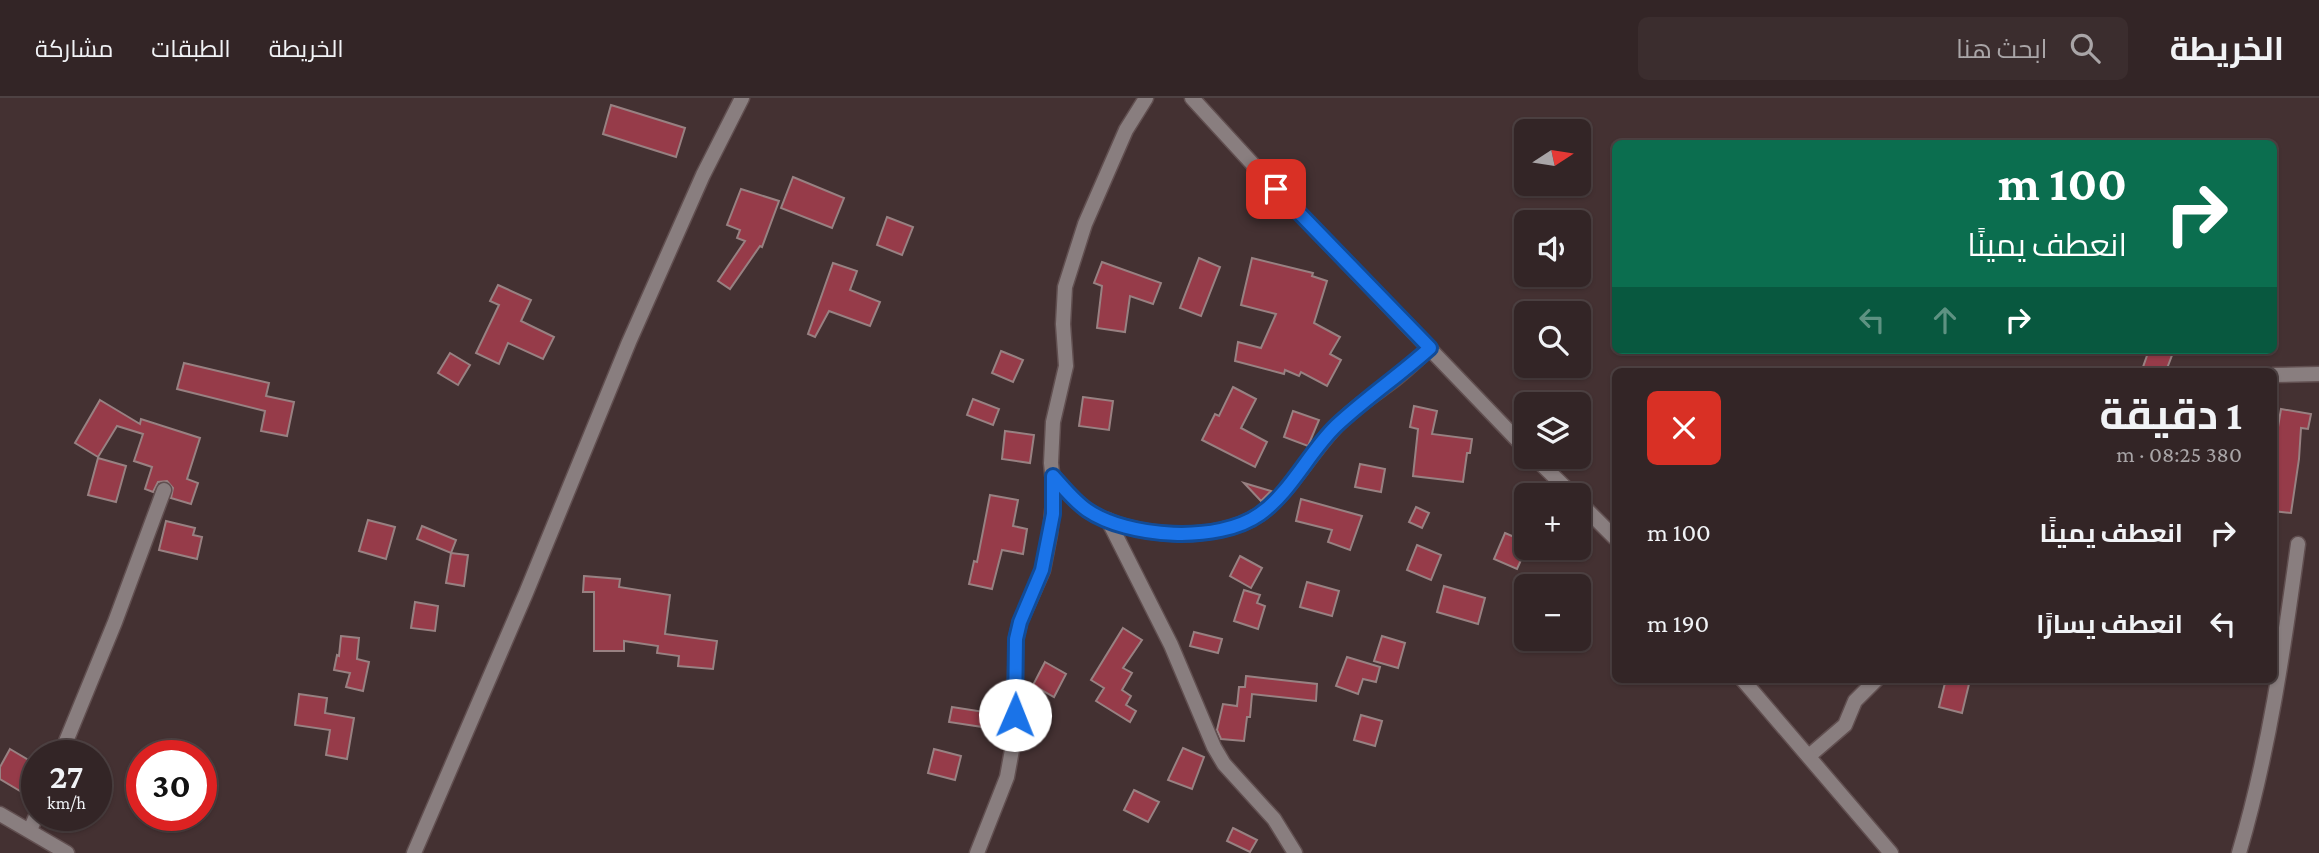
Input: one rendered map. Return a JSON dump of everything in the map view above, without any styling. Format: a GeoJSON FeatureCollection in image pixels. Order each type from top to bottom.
{"type":"FeatureCollection","features":[{"type":"Feature","properties":{"kind":"street"},"geometry":{"type":"LineString","coordinates":[[414,853],[526,593],[629,342],[703,175],[742,98]]}},
{"type":"Feature","properties":{"kind":"street"},"geometry":{"type":"LineString","coordinates":[[977,853],[995,811],[1012,758],[1016,639],[1020,622],[1042,570],[1053,514],[1054,422],[1066,366],[1063,324],[1065,287],[1085,224],[1126,130],[1146,98]]}},
{"type":"Feature","properties":{"kind":"street"},"geometry":{"type":"LineString","coordinates":[[1192,98],[1514,436]]}},
{"type":"Feature","properties":{"kind":"street"},"geometry":{"type":"LineString","coordinates":[[1053,476],[1086,509],[1108,520],[1149,532],[1183,535],[1221,529],[1248,521],[1261,513],[1290,483],[1334,429],[1430,348]]}},
{"type":"Feature","properties":{"kind":"street"},"geometry":{"type":"LineString","coordinates":[[2277,375],[2319,374]]}},
{"type":"Feature","properties":{"kind":"street"},"geometry":{"type":"LineString","coordinates":[[1546,469],[1561,483]]}},
{"type":"Feature","properties":{"kind":"street"},"geometry":{"type":"LineString","coordinates":[[67,740],[115,622],[164,490]]}},
{"type":"Feature","properties":{"kind":"street"},"geometry":{"type":"LineString","coordinates":[[1591,514],[1612,535]]}},
{"type":"Feature","properties":{"kind":"street"},"geometry":{"type":"LineString","coordinates":[[1108,520],[1171,645],[1214,747],[1224,764],[1274,819],[1295,853]]}},
{"type":"Feature","properties":{"kind":"street"},"geometry":{"type":"LineString","coordinates":[[2277,677],[2298,544]]}},
{"type":"Feature","properties":{"kind":"street"},"geometry":{"type":"LineString","coordinates":[[1746,683],[1891,853]]}},
{"type":"Feature","properties":{"kind":"street"},"geometry":{"type":"LineString","coordinates":[[1810,756],[1845,725],[1855,701],[1873,683]]}},
{"type":"Feature","properties":{"kind":"street"},"geometry":{"type":"LineString","coordinates":[[2239,853],[2276,683]]}},
{"type":"Feature","properties":{"kind":"street"},"geometry":{"type":"LineString","coordinates":[[0,814],[21,825]]}},
{"type":"Feature","properties":{"kind":"street"},"geometry":{"type":"LineString","coordinates":[[32,831],[67,853]]}},
{"type":"Feature","properties":{"kind":"building"},"geometry":{"type":"Polygon","coordinates":[[[611,105],[685,128],[676,157],[603,134],[611,105]]]}},
{"type":"Feature","properties":{"kind":"building"},"geometry":{"type":"Polygon","coordinates":[[[793,177],[844,198],[832,228],[781,208],[793,177]]]}},
{"type":"Feature","properties":{"kind":"building"},"geometry":{"type":"Polygon","coordinates":[[[741,189],[779,201],[762,247],[760,246],[730,289],[718,281],[745,241],[737,238],[740,230],[727,225],[741,189]]]}},
{"type":"Feature","properties":{"kind":"building"},"geometry":{"type":"Polygon","coordinates":[[[887,217],[913,227],[902,255],[877,245],[887,217]]]}},
{"type":"Feature","properties":{"kind":"building"},"geometry":{"type":"Polygon","coordinates":[[[1199,258],[1220,267],[1201,316],[1180,308],[1199,258]]]}},
{"type":"Feature","properties":{"kind":"building"},"geometry":{"type":"Polygon","coordinates":[[[1252,258],[1313,273],[1312,276],[1327,281],[1314,323],[1340,337],[1330,354],[1341,360],[1327,386],[1301,372],[1299,376],[1285,370],[1284,374],[1235,361],[1238,342],[1261,348],[1276,314],[1241,305],[1252,258]]]}},
{"type":"Feature","properties":{"kind":"building"},"geometry":{"type":"Polygon","coordinates":[[[1102,262],[1161,283],[1153,304],[1130,296],[1125,332],[1097,328],[1102,286],[1094,283],[1102,262]]]}},
{"type":"Feature","properties":{"kind":"building"},"geometry":{"type":"Polygon","coordinates":[[[833,263],[857,271],[850,290],[880,302],[870,326],[829,311],[815,337],[808,334],[833,263]]]}},
{"type":"Feature","properties":{"kind":"building"},"geometry":{"type":"Polygon","coordinates":[[[498,285],[531,300],[521,321],[554,337],[543,359],[508,343],[499,364],[476,353],[499,305],[490,301],[498,285]]]}},
{"type":"Feature","properties":{"kind":"building"},"geometry":{"type":"Polygon","coordinates":[[[1001,351],[1023,360],[1013,382],[992,373],[1001,351]]]}},
{"type":"Feature","properties":{"kind":"building"},"geometry":{"type":"Polygon","coordinates":[[[450,353],[470,365],[458,385],[438,373],[450,353]]]}},
{"type":"Feature","properties":{"kind":"building"},"geometry":{"type":"Polygon","coordinates":[[[2148,354],[2172,354],[2167,368],[2143,367],[2148,354]]]}},
{"type":"Feature","properties":{"kind":"building"},"geometry":{"type":"Polygon","coordinates":[[[184,363],[269,383],[266,396],[294,402],[287,436],[261,431],[265,411],[177,389],[184,363]]]}},
{"type":"Feature","properties":{"kind":"building"},"geometry":{"type":"Polygon","coordinates":[[[1233,387],[1256,399],[1241,428],[1267,442],[1255,467],[1202,440],[1215,414],[1219,416],[1233,387]]]}},
{"type":"Feature","properties":{"kind":"building"},"geometry":{"type":"Polygon","coordinates":[[[1083,397],[1113,401],[1109,430],[1079,426],[1083,397]]]}},
{"type":"Feature","properties":{"kind":"building"},"geometry":{"type":"Polygon","coordinates":[[[973,399],[999,409],[993,425],[967,415],[973,399]]]}},
{"type":"Feature","properties":{"kind":"building"},"geometry":{"type":"Polygon","coordinates":[[[100,400],[140,424],[141,419],[200,438],[187,479],[198,483],[191,504],[171,498],[173,488],[167,481],[158,482],[153,492],[145,489],[152,467],[134,461],[143,434],[117,426],[98,457],[75,443],[100,400]]]}},
{"type":"Feature","properties":{"kind":"building"},"geometry":{"type":"Polygon","coordinates":[[[1414,406],[1437,411],[1432,434],[1472,439],[1463,482],[1413,476],[1418,429],[1410,427],[1414,406]]]}},
{"type":"Feature","properties":{"kind":"building"},"geometry":{"type":"Polygon","coordinates":[[[2281,409],[2311,414],[2308,429],[2301,428],[2291,513],[2277,511],[2277,433],[2281,409]]]}},
{"type":"Feature","properties":{"kind":"building"},"geometry":{"type":"Polygon","coordinates":[[[1293,411],[1319,420],[1308,446],[1284,437],[1293,411]]]}},
{"type":"Feature","properties":{"kind":"building"},"geometry":{"type":"Polygon","coordinates":[[[1005,431],[1034,435],[1030,463],[1002,459],[1005,431]]]}},
{"type":"Feature","properties":{"kind":"building"},"geometry":{"type":"Polygon","coordinates":[[[98,458],[126,466],[116,502],[88,495],[98,458]]]}},
{"type":"Feature","properties":{"kind":"building"},"geometry":{"type":"Polygon","coordinates":[[[1360,464],[1385,469],[1381,492],[1355,487],[1360,464]]]}},
{"type":"Feature","properties":{"kind":"building"},"geometry":{"type":"Polygon","coordinates":[[[1244,483],[1271,491],[1261,501],[1244,483]]]}},
{"type":"Feature","properties":{"kind":"building"},"geometry":{"type":"Polygon","coordinates":[[[990,495],[1018,500],[1013,526],[1027,529],[1023,554],[1002,550],[992,589],[969,584],[974,561],[977,562],[990,495]]]}},
{"type":"Feature","properties":{"kind":"building"},"geometry":{"type":"Polygon","coordinates":[[[1301,499],[1362,516],[1350,550],[1328,542],[1332,530],[1296,521],[1301,499]]]}},
{"type":"Feature","properties":{"kind":"building"},"geometry":{"type":"Polygon","coordinates":[[[1416,507],[1429,513],[1422,528],[1409,522],[1416,507]]]}},
{"type":"Feature","properties":{"kind":"building"},"geometry":{"type":"Polygon","coordinates":[[[368,520],[395,527],[386,559],[359,551],[368,520]]]}},
{"type":"Feature","properties":{"kind":"building"},"geometry":{"type":"Polygon","coordinates":[[[166,521],[195,528],[193,535],[202,537],[197,559],[159,550],[166,521]]]}},
{"type":"Feature","properties":{"kind":"building"},"geometry":{"type":"Polygon","coordinates":[[[422,526],[456,540],[451,553],[417,539],[422,526]]]}},
{"type":"Feature","properties":{"kind":"building"},"geometry":{"type":"Polygon","coordinates":[[[1505,533],[1514,537],[1514,560],[1521,560],[1517,569],[1494,559],[1505,533]]]}},
{"type":"Feature","properties":{"kind":"building"},"geometry":{"type":"Polygon","coordinates":[[[1417,545],[1441,555],[1431,580],[1407,570],[1417,545]]]}},
{"type":"Feature","properties":{"kind":"building"},"geometry":{"type":"Polygon","coordinates":[[[451,553],[468,555],[464,586],[446,583],[451,553]]]}},
{"type":"Feature","properties":{"kind":"building"},"geometry":{"type":"Polygon","coordinates":[[[1240,556],[1262,568],[1251,588],[1230,576],[1240,556]]]}},
{"type":"Feature","properties":{"kind":"building"},"geometry":{"type":"Polygon","coordinates":[[[584,576],[620,579],[619,587],[670,595],[665,634],[717,641],[713,669],[678,666],[679,656],[657,653],[658,646],[624,641],[624,651],[594,651],[594,592],[583,592],[584,576]]]}},
{"type":"Feature","properties":{"kind":"building"},"geometry":{"type":"Polygon","coordinates":[[[1307,582],[1339,591],[1332,616],[1300,607],[1307,582]]]}},
{"type":"Feature","properties":{"kind":"building"},"geometry":{"type":"Polygon","coordinates":[[[1444,586],[1485,598],[1478,624],[1437,612],[1444,586]]]}},
{"type":"Feature","properties":{"kind":"building"},"geometry":{"type":"Polygon","coordinates":[[[1244,590],[1260,595],[1257,603],[1265,606],[1258,629],[1234,621],[1244,590]]]}},
{"type":"Feature","properties":{"kind":"building"},"geometry":{"type":"Polygon","coordinates":[[[415,602],[438,606],[435,631],[411,628],[415,602]]]}},
{"type":"Feature","properties":{"kind":"building"},"geometry":{"type":"Polygon","coordinates":[[[1123,628],[1142,640],[1123,668],[1132,673],[1122,690],[1131,696],[1126,705],[1136,711],[1130,722],[1096,701],[1104,688],[1091,680],[1123,628]]]}},
{"type":"Feature","properties":{"kind":"building"},"geometry":{"type":"Polygon","coordinates":[[[1194,632],[1222,639],[1218,653],[1190,646],[1194,632]]]}},
{"type":"Feature","properties":{"kind":"building"},"geometry":{"type":"Polygon","coordinates":[[[341,636],[359,638],[357,659],[369,662],[363,691],[346,687],[350,673],[334,670],[341,636]]]}},
{"type":"Feature","properties":{"kind":"building"},"geometry":{"type":"Polygon","coordinates":[[[1382,636],[1405,643],[1398,668],[1374,661],[1382,636]]]}},
{"type":"Feature","properties":{"kind":"building"},"geometry":{"type":"Polygon","coordinates":[[[1347,657],[1380,667],[1376,682],[1363,679],[1358,694],[1336,686],[1347,657]]]}},
{"type":"Feature","properties":{"kind":"building"},"geometry":{"type":"Polygon","coordinates":[[[1045,662],[1066,674],[1054,697],[1033,685],[1045,662]]]}},
{"type":"Feature","properties":{"kind":"building"},"geometry":{"type":"Polygon","coordinates":[[[1246,676],[1317,684],[1316,701],[1252,694],[1244,741],[1221,739],[1217,730],[1223,704],[1237,706],[1239,687],[1245,687],[1246,676]]]}},
{"type":"Feature","properties":{"kind":"building"},"geometry":{"type":"Polygon","coordinates":[[[1945,683],[1969,684],[1962,713],[1939,707],[1945,683]]]}},
{"type":"Feature","properties":{"kind":"building"},"geometry":{"type":"Polygon","coordinates":[[[299,694],[327,698],[325,713],[354,718],[347,759],[326,755],[330,730],[295,725],[299,694]]]}},
{"type":"Feature","properties":{"kind":"building"},"geometry":{"type":"Polygon","coordinates":[[[952,707],[991,713],[989,728],[949,722],[952,707]]]}},
{"type":"Feature","properties":{"kind":"building"},"geometry":{"type":"Polygon","coordinates":[[[1361,715],[1382,721],[1375,746],[1354,740],[1361,715]]]}},
{"type":"Feature","properties":{"kind":"building"},"geometry":{"type":"Polygon","coordinates":[[[1183,748],[1204,757],[1192,789],[1168,780],[1183,748]]]}},
{"type":"Feature","properties":{"kind":"building"},"geometry":{"type":"Polygon","coordinates":[[[10,749],[21,756],[21,792],[0,779],[0,767],[10,749]]]}},
{"type":"Feature","properties":{"kind":"building"},"geometry":{"type":"Polygon","coordinates":[[[934,749],[961,756],[955,780],[928,773],[934,749]]]}},
{"type":"Feature","properties":{"kind":"building"},"geometry":{"type":"Polygon","coordinates":[[[1134,790],[1159,802],[1148,822],[1124,810],[1134,790]]]}},
{"type":"Feature","properties":{"kind":"building"},"geometry":{"type":"Polygon","coordinates":[[[1233,828],[1257,840],[1250,852],[1227,841],[1233,828]]]}},
{"type":"Feature","properties":{"kind":"route"},"geometry":{"type":"LineString","coordinates":[[1015,715],[1016,639],[1020,622],[1042,570],[1053,514],[1053,476],[1086,509],[1108,520],[1149,532],[1183,535],[1221,529],[1248,521],[1261,513],[1290,483],[1334,429],[1430,348],[1276,189]]}}]}
